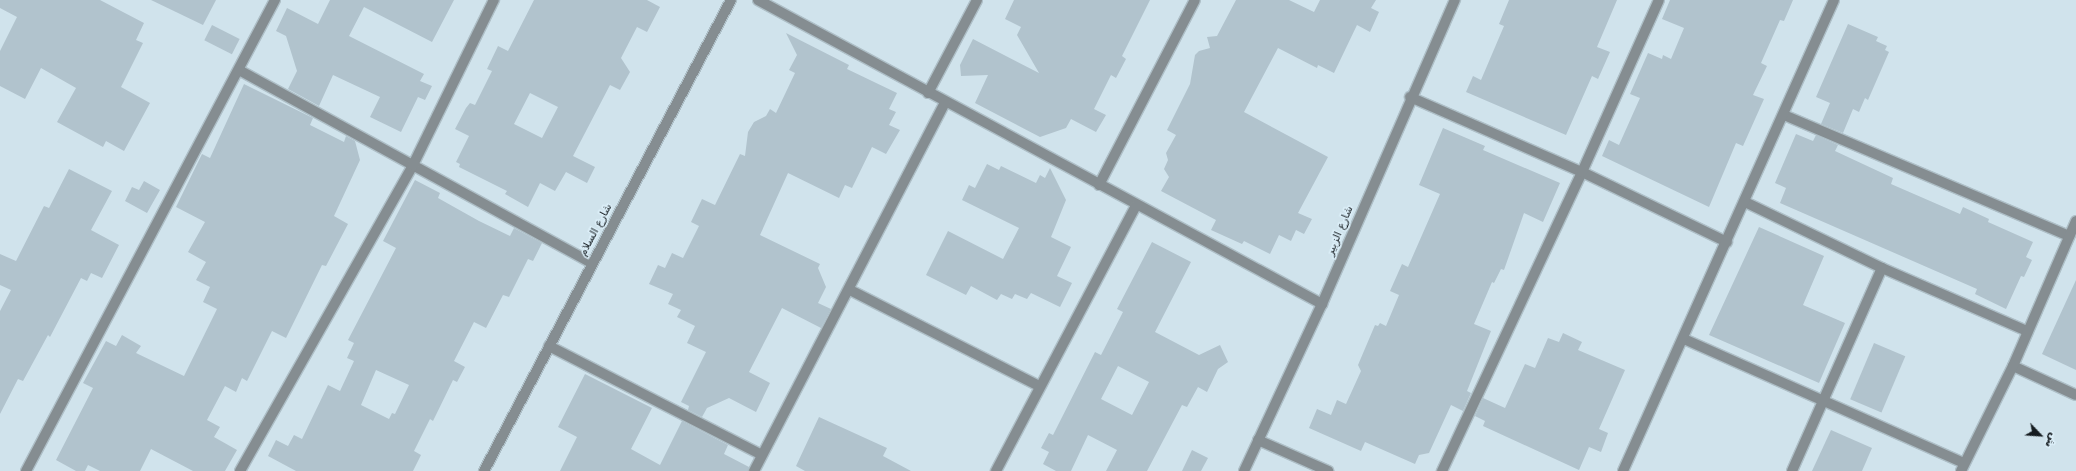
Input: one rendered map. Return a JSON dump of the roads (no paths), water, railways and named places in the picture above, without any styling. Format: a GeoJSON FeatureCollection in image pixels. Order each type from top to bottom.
{"type":"FeatureCollection","features":[{"type":"Feature","properties":{"kind":"street"},"geometry":{"type":"LineString","coordinates":[[26,471],[275,0]]}},
{"type":"Feature","properties":{"kind":"street"},"geometry":{"type":"LineString","coordinates":[[240,471],[413,165],[494,0]]}},
{"type":"Feature","properties":{"kind":"street","name":"شارع السلام"},"geometry":{"type":"LineString","coordinates":[[484,471],[731,0]]}},
{"type":"Feature","properties":{"kind":"street"},"geometry":{"type":"LineString","coordinates":[[758,0],[928,94],[1322,304]]}},
{"type":"Feature","properties":{"kind":"street"},"geometry":{"type":"LineString","coordinates":[[928,94],[977,0]]}},
{"type":"Feature","properties":{"kind":"street"},"geometry":{"type":"LineString","coordinates":[[1099,185],[1195,0]]}},
{"type":"Feature","properties":{"kind":"street","name":"شارع الزبير"},"geometry":{"type":"LineString","coordinates":[[1244,471],[1322,304],[1410,97],[1455,0]]}},
{"type":"Feature","properties":{"kind":"street"},"geometry":{"type":"LineString","coordinates":[[1442,471],[1582,172],[1659,0]]}},
{"type":"Feature","properties":{"kind":"street"},"geometry":{"type":"LineString","coordinates":[[1624,471],[1728,242],[1744,202],[1834,0]]}},
{"type":"Feature","properties":{"kind":"street"},"geometry":{"type":"LineString","coordinates":[[239,70],[592,263]]}},
{"type":"Feature","properties":{"kind":"street"},"geometry":{"type":"LineString","coordinates":[[1410,97],[1582,172],[1728,242]]}},
{"type":"Feature","properties":{"kind":"street"},"geometry":{"type":"LineString","coordinates":[[754,471],[850,290],[945,103]]}},
{"type":"Feature","properties":{"kind":"street"},"geometry":{"type":"LineString","coordinates":[[1784,115],[2069,236]]}},
{"type":"Feature","properties":{"kind":"street"},"geometry":{"type":"LineString","coordinates":[[1744,202],[1882,268],[2027,331]]}},
{"type":"Feature","properties":{"kind":"street"},"geometry":{"type":"LineString","coordinates":[[996,471],[1039,386],[1136,205]]}},
{"type":"Feature","properties":{"kind":"street"},"geometry":{"type":"LineString","coordinates":[[1684,339],[1824,399],[1962,467],[2013,366],[2076,221]]}},
{"type":"Feature","properties":{"kind":"street"},"geometry":{"type":"LineString","coordinates":[[1792,471],[1882,268]]}},
{"type":"Feature","properties":{"kind":"street"},"geometry":{"type":"LineString","coordinates":[[850,290],[1039,386]]}},
{"type":"Feature","properties":{"kind":"street"},"geometry":{"type":"LineString","coordinates":[[549,346],[762,455]]}},
{"type":"Feature","properties":{"kind":"street"},"geometry":{"type":"LineString","coordinates":[[2013,366],[2076,395]]}},
{"type":"Feature","properties":{"kind":"street"},"geometry":{"type":"LineString","coordinates":[[1258,440],[1328,471]]}}]}
